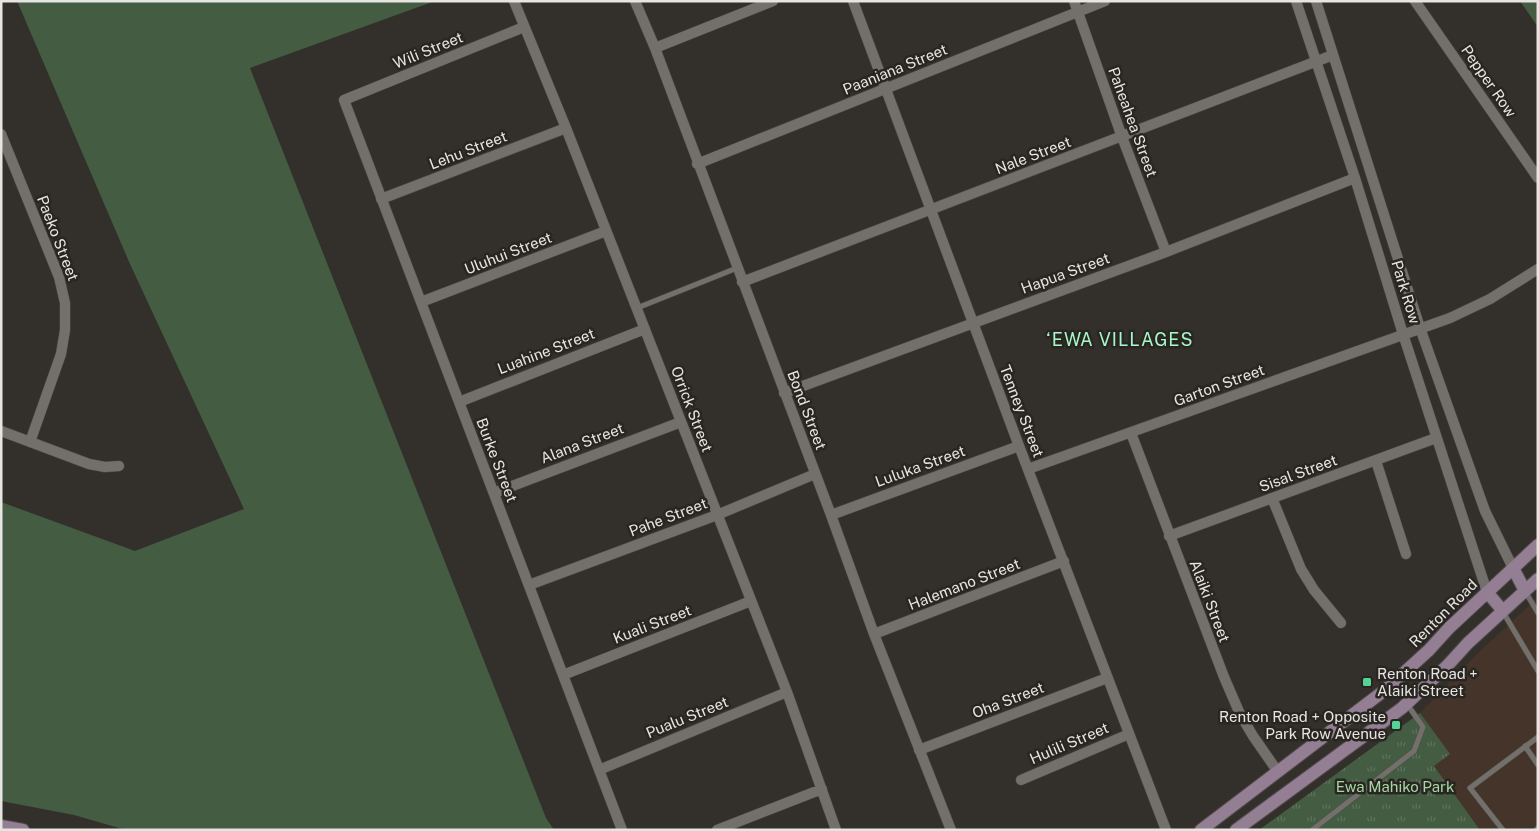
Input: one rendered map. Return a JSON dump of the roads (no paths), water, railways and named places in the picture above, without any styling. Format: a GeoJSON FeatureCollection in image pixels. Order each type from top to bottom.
{"type":"FeatureCollection","features":[{"type":"Feature","properties":{"kind":"street","name":"Orrick Street"},"geometry":{"type":"LineString","coordinates":[[514,1],[566,128],[787,692],[836,830]]}},
{"type":"Feature","properties":{"kind":"street","name":"Bond Street"},"geometry":{"type":"LineString","coordinates":[[635,1],[831,515],[874,634],[951,830]]}},
{"type":"Feature","properties":{"kind":"street"},"geometry":{"type":"LineString","coordinates":[[654,48],[773,1]]}},
{"type":"Feature","properties":{"kind":"street","name":"Tenney Street"},"geometry":{"type":"LineString","coordinates":[[853,1],[1019,446],[1166,830]]}},
{"type":"Feature","properties":{"kind":"street","name":"Paheahea Street"},"geometry":{"type":"LineString","coordinates":[[1074,1],[1122,137],[1166,252]]}},
{"type":"Feature","properties":{"kind":"street","name":"Paaniana Street"},"geometry":{"type":"LineString","coordinates":[[697,164],[1104,1]]}},
{"type":"Feature","properties":{"kind":"street","name":"Park Row"},"geometry":{"type":"LineString","coordinates":[[1296,1],[1355,178],[1436,438],[1487,592]]}},
{"type":"Feature","properties":{"kind":"street","name":"Park Row"},"geometry":{"type":"LineString","coordinates":[[1316,1],[1420,328],[1485,511],[1513,568]]}},
{"type":"Feature","properties":{"kind":"street","name":"Pepper Row"},"geometry":{"type":"LineString","coordinates":[[1416,1],[1536,170]]}},
{"type":"Feature","properties":{"kind":"street","name":"Wili Street"},"geometry":{"type":"LineString","coordinates":[[344,100],[524,27]]}},
{"type":"Feature","properties":{"kind":"street","name":"Nale Street"},"geometry":{"type":"LineString","coordinates":[[742,282],[1334,55]]}},
{"type":"Feature","properties":{"kind":"street","name":"Burke Street"},"geometry":{"type":"LineString","coordinates":[[344,100],[622,830]]}},
{"type":"Feature","properties":{"kind":"street","name":"Lehu Street"},"geometry":{"type":"LineString","coordinates":[[381,199],[566,128]]}},
{"type":"Feature","properties":{"kind":"street","name":"Paeko Street"},"geometry":{"type":"LineString","coordinates":[[1,134],[57,270],[65,303],[65,330],[61,354],[30,442]]}},
{"type":"Feature","properties":{"kind":"street","name":"Hapua Street"},"geometry":{"type":"LineString","coordinates":[[784,392],[1166,252],[1355,178]]}},
{"type":"Feature","properties":{"kind":"street","name":"Uluhui Street"},"geometry":{"type":"LineString","coordinates":[[421,302],[606,231]]}},
{"type":"Feature","properties":{"kind":"street","name":"Garton Street"},"geometry":{"type":"LineString","coordinates":[[1028,469],[1450,318],[1490,299],[1538,269]]}},
{"type":"Feature","properties":{"kind":"street","name":"Luahine Street"},"geometry":{"type":"LineString","coordinates":[[459,402],[645,329]]}},
{"type":"Feature","properties":{"kind":"street","name":"Alana Street"},"geometry":{"type":"LineString","coordinates":[[494,493],[681,422]]}},
{"type":"Feature","properties":{"kind":"street"},"geometry":{"type":"LineString","coordinates":[[1,432],[89,464],[105,467],[119,466]]}},
{"type":"Feature","properties":{"kind":"street","name":"Alaiki Street"},"geometry":{"type":"LineString","coordinates":[[1131,433],[1224,677],[1240,714],[1278,772]]}},
{"type":"Feature","properties":{"kind":"street","name":"Sisal Street"},"geometry":{"type":"LineString","coordinates":[[1170,536],[1436,438]]}},
{"type":"Feature","properties":{"kind":"street","name":"Luluka Street"},"geometry":{"type":"LineString","coordinates":[[831,515],[1019,446]]}},
{"type":"Feature","properties":{"kind":"street"},"geometry":{"type":"LineString","coordinates":[[1376,461],[1406,554]]}},
{"type":"Feature","properties":{"kind":"street","name":"Pahe Street"},"geometry":{"type":"LineString","coordinates":[[529,585],[717,515],[815,474]]}},
{"type":"Feature","properties":{"kind":"street"},"geometry":{"type":"LineString","coordinates":[[1272,498],[1301,569],[1314,590],[1341,623]]}},
{"type":"Feature","properties":{"kind":"street","name":"Renton Road"},"geometry":{"type":"LineString","coordinates":[[1201,830],[1385,690],[1538,545]]}},
{"type":"Feature","properties":{"kind":"street","name":"Halemano Street"},"geometry":{"type":"LineString","coordinates":[[874,634],[1064,561]]}},
{"type":"Feature","properties":{"kind":"street"},"geometry":{"type":"LineString","coordinates":[[1513,568],[1525,591]]}},
{"type":"Feature","properties":{"kind":"street"},"geometry":{"type":"LineString","coordinates":[[1236,830],[1376,728],[1407,703],[1447,666],[1468,643],[1538,579]]}},
{"type":"Feature","properties":{"kind":"street"},"geometry":{"type":"LineString","coordinates":[[1487,592],[1503,611]]}},
{"type":"Feature","properties":{"kind":"street","name":"Kuali Street"},"geometry":{"type":"LineString","coordinates":[[563,675],[751,601]]}},
{"type":"Feature","properties":{"kind":"street","name":"Oha Street"},"geometry":{"type":"LineString","coordinates":[[919,750],[1107,678]]}},
{"type":"Feature","properties":{"kind":"street","name":"Pualu Street"},"geometry":{"type":"LineString","coordinates":[[599,770],[787,692]]}},
{"type":"Feature","properties":{"kind":"street","name":"Hulili Street"},"geometry":{"type":"LineString","coordinates":[[1021,780],[1129,734]]}},
{"type":"Feature","properties":{"kind":"street"},"geometry":{"type":"LineString","coordinates":[[716,830],[822,789]]}},
{"type":"Feature","properties":{"kind":"street"},"geometry":{"type":"LineString","coordinates":[[1,826],[23,830]]}},
{"type":"Feature","properties":{"kind":"lane"},"geometry":{"type":"LineString","coordinates":[[636,308],[737,268]]}},
{"type":"Feature","properties":{"kind":"lane"},"geometry":{"type":"LineString","coordinates":[[1525,591],[1538,613]]}},
{"type":"Feature","properties":{"kind":"lane"},"geometry":{"type":"LineString","coordinates":[[1503,611],[1538,671]]}},
{"type":"Feature","properties":{"kind":"lane"},"geometry":{"type":"LineString","coordinates":[[1312,830],[1414,751],[1423,727],[1407,703]]}},
{"type":"Feature","properties":{"kind":"lane"},"geometry":{"type":"LineString","coordinates":[[1503,830],[1470,788],[1538,737]]}},
{"type":"Feature","properties":{"kind":"lane"},"geometry":{"type":"LineString","coordinates":[[1525,746],[1538,764]]}},
{"type":"Feature","properties":{"kind":"place","name":"Renton Road + Alaiki Street"},"geometry":{"type":"Point","coordinates":[1367,682]}},
{"type":"Feature","properties":{"kind":"place","name":"Renton Road + Opposite Park Row Avenue"},"geometry":{"type":"Point","coordinates":[1396,725]}},
{"type":"Feature","properties":{"kind":"district","name":"‘EWA VILLAGES"},"geometry":{"type":"Point","coordinates":[1120,339]}},
{"type":"Feature","properties":{"kind":"park label","name":"Ewa Mahiko Park"},"geometry":{"type":"Point","coordinates":[1395,786]}}]}
